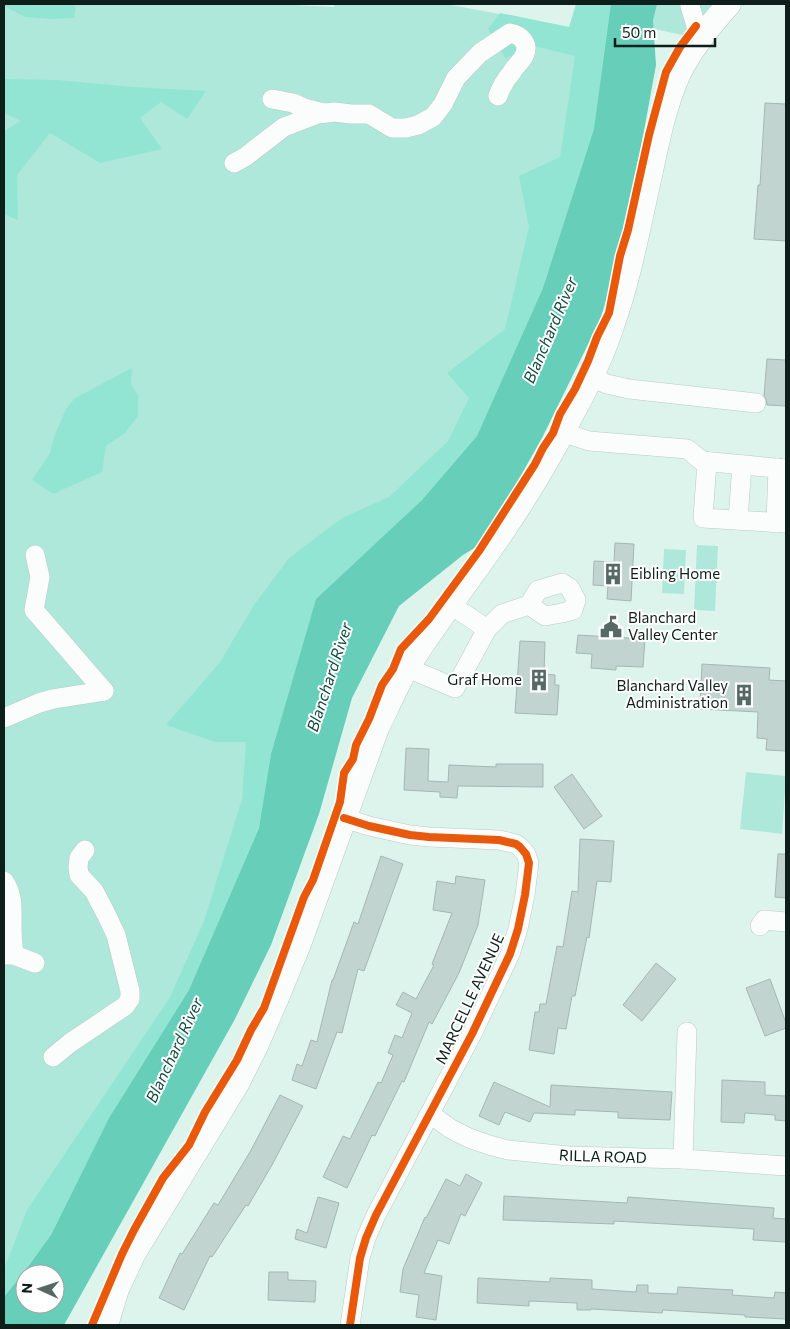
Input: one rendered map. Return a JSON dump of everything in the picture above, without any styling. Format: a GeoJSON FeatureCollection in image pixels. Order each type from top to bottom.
{"type":"FeatureCollection","features":[{"type":"Feature","properties":{"kind":"main road"},"geometry":{"type":"LineString","coordinates":[[106,1325],[117,1289],[134,1253],[238,1082],[256,1046],[298,944],[378,728],[390,701],[408,668],[500,535],[532,485],[591,377],[620,304],[666,109],[680,72],[700,39],[729,4]]}},
{"type":"Feature","properties":{"kind":"street"},"geometry":{"type":"LineString","coordinates":[[690,6],[700,39]]}},
{"type":"Feature","properties":{"kind":"street"},"geometry":{"type":"LineString","coordinates":[[234,163],[245,157],[284,126],[324,113],[369,114],[392,128],[406,128],[418,125],[433,117],[443,104],[456,78],[480,53],[510,33],[516,34],[523,39],[526,45],[525,55],[508,77],[498,96]]}},
{"type":"Feature","properties":{"kind":"street"},"geometry":{"type":"LineString","coordinates":[[272,99],[293,103],[324,113]]}},
{"type":"Feature","properties":{"kind":"street"},"geometry":{"type":"LineString","coordinates":[[591,377],[629,390],[756,403]]}},
{"type":"Feature","properties":{"kind":"street"},"geometry":{"type":"LineString","coordinates":[[562,432],[589,442],[687,449],[702,461],[707,462],[782,468],[781,523],[703,518],[707,462]]}},
{"type":"Feature","properties":{"kind":"street"},"geometry":{"type":"LineString","coordinates":[[738,520],[742,465]]}},
{"type":"Feature","properties":{"kind":"street"},"geometry":{"type":"LineString","coordinates":[[4,718],[53,699],[104,691],[34,610],[40,577],[34,554]]}},
{"type":"Feature","properties":{"kind":"street"},"geometry":{"type":"LineString","coordinates":[[451,605],[487,629]]}},
{"type":"Feature","properties":{"kind":"street"},"geometry":{"type":"LineString","coordinates":[[408,668],[455,688],[487,629],[502,614],[529,605]]}},
{"type":"Feature","properties":{"kind":"street","name":"MARCELLE AVENUE"},"geometry":{"type":"LineString","coordinates":[[344,818],[369,826],[410,835],[499,840],[516,844],[526,854],[529,863],[518,929],[510,954],[472,1034],[376,1215],[366,1238],[360,1258],[350,1325]]}},
{"type":"Feature","properties":{"kind":"street"},"geometry":{"type":"LineString","coordinates":[[53,1057],[70,1043],[125,1006],[130,999],[130,991],[116,935],[94,891],[79,875],[79,858],[85,850]]}},
{"type":"Feature","properties":{"kind":"street"},"geometry":{"type":"LineString","coordinates":[[4,881],[13,906],[9,955],[35,963]]}},
{"type":"Feature","properties":{"kind":"street"},"geometry":{"type":"LineString","coordinates":[[760,926],[764,920],[786,922]]}},
{"type":"Feature","properties":{"kind":"street"},"geometry":{"type":"LineString","coordinates":[[683,1159],[687,1032]]}},
{"type":"Feature","properties":{"kind":"street","name":"RILLA ROAD"},"geometry":{"type":"LineString","coordinates":[[430,1114],[451,1129],[470,1138],[508,1150],[569,1156],[683,1159],[786,1166]]}},
{"type":"Feature","properties":{"kind":"shaded area"},"geometry":{"type":"Polygon","coordinates":[[[4,4],[274,4],[334,7],[334,4],[446,4],[569,27],[630,30],[490,473],[350,614],[285,810],[60,1264],[15,1264],[15,1314],[4,1325],[4,4]]]}},
{"type":"Feature","properties":{"kind":"shaded area"},"geometry":{"type":"Polygon","coordinates":[[[4,4],[73,4],[76,7],[74,18],[51,19],[25,17],[4,6],[4,4]]]}},
{"type":"Feature","properties":{"kind":"shaded area"},"geometry":{"type":"Polygon","coordinates":[[[576,4],[611,4],[595,127],[543,288],[477,436],[422,500],[316,599],[271,754],[259,827],[189,990],[109,1118],[43,1251],[32,1264],[15,1264],[15,1284],[4,1297],[4,1269],[27,1210],[170,997],[204,921],[242,799],[246,742],[215,742],[166,725],[220,662],[254,605],[289,558],[342,518],[389,497],[448,441],[469,398],[447,373],[505,329],[529,227],[519,176],[560,157],[575,56],[538,47],[505,58],[488,29],[500,13],[569,27],[576,4]]]}},
{"type":"Feature","properties":{"kind":"shaded area"},"geometry":{"type":"Polygon","coordinates":[[[635,4],[729,4],[700,39],[632,24],[635,4]]]}},
{"type":"Feature","properties":{"kind":"shaded area"},"geometry":{"type":"Polygon","coordinates":[[[4,79],[58,80],[206,91],[187,119],[161,102],[140,118],[162,149],[100,163],[50,133],[17,175],[18,220],[4,214],[4,131],[21,121],[4,113],[4,79]]]}},
{"type":"Feature","properties":{"kind":"shaded area"},"geometry":{"type":"Polygon","coordinates":[[[132,368],[131,384],[138,395],[138,416],[125,433],[106,446],[102,472],[53,494],[32,480],[50,453],[55,434],[66,409],[75,398],[132,368]]]}},
{"type":"Feature","properties":{"kind":"shaded area"},"geometry":{"type":"Polygon","coordinates":[[[697,545],[718,546],[715,611],[694,610],[697,545]]]}},
{"type":"Feature","properties":{"kind":"shaded area"},"geometry":{"type":"Polygon","coordinates":[[[664,549],[686,550],[684,594],[662,593],[664,549]]]}},
{"type":"Feature","properties":{"kind":"shaded area"},"geometry":{"type":"Polygon","coordinates":[[[746,772],[786,776],[782,834],[740,829],[746,772]]]}},
{"type":"Feature","properties":{"kind":"water","name":"Blanchard River"},"geometry":{"type":"Polygon","coordinates":[[[611,4],[657,4],[653,20],[656,65],[633,191],[612,282],[600,320],[542,438],[515,486],[476,547],[463,555],[399,606],[352,698],[319,814],[271,945],[235,1019],[64,1325],[4,1325],[4,1297],[15,1283],[15,1314],[65,1314],[65,1264],[30,1264],[51,1235],[109,1118],[189,990],[259,828],[271,754],[316,599],[422,500],[477,436],[543,288],[594,129],[611,4]]]}},
{"type":"Feature","properties":{"kind":"building"},"geometry":{"type":"Polygon","coordinates":[[[765,103],[786,104],[786,241],[754,239],[758,185],[760,185],[765,103]]]}},
{"type":"Feature","properties":{"kind":"building"},"geometry":{"type":"Polygon","coordinates":[[[767,359],[786,360],[786,406],[767,405],[764,396],[767,359]]]}},
{"type":"Feature","properties":{"kind":"building","name":"Eibling Home"},"geometry":{"type":"Polygon","coordinates":[[[615,543],[634,544],[631,601],[607,599],[608,586],[593,585],[594,561],[614,562],[615,543]]]}},
{"type":"Feature","properties":{"kind":"building"},"geometry":{"type":"Polygon","coordinates":[[[578,635],[645,639],[643,667],[616,666],[616,670],[591,668],[592,654],[576,653],[578,635]]]}},
{"type":"Feature","properties":{"kind":"building","name":"Graf Home"},"geometry":{"type":"Polygon","coordinates":[[[520,641],[545,642],[544,674],[555,675],[555,685],[559,685],[557,715],[515,713],[520,641]]]}},
{"type":"Feature","properties":{"kind":"building","name":"Blanchard Valley Administration"},"geometry":{"type":"Polygon","coordinates":[[[702,664],[770,668],[769,680],[786,681],[786,751],[766,750],[767,739],[757,738],[758,712],[700,709],[702,664]]]}},
{"type":"Feature","properties":{"kind":"building"},"geometry":{"type":"Polygon","coordinates":[[[406,748],[429,749],[428,781],[448,782],[449,765],[496,767],[496,764],[543,764],[543,787],[458,786],[457,798],[440,797],[440,792],[404,790],[406,748]]]}},
{"type":"Feature","properties":{"kind":"building"},"geometry":{"type":"Polygon","coordinates":[[[572,774],[602,816],[584,829],[554,787],[572,774]]]}},
{"type":"Feature","properties":{"kind":"building"},"geometry":{"type":"Polygon","coordinates":[[[580,839],[614,841],[611,882],[597,881],[589,938],[587,937],[575,996],[572,996],[566,1029],[558,1028],[554,1054],[529,1050],[535,1012],[539,1012],[540,1004],[546,1004],[557,946],[563,947],[572,891],[578,892],[580,839]]]}},
{"type":"Feature","properties":{"kind":"building"},"geometry":{"type":"Polygon","coordinates":[[[778,854],[786,854],[786,898],[775,897],[778,854]]]}},
{"type":"Feature","properties":{"kind":"building"},"geometry":{"type":"Polygon","coordinates":[[[381,856],[403,864],[364,971],[358,969],[342,1033],[337,1032],[316,1089],[292,1080],[297,1064],[302,1066],[311,1040],[317,1042],[332,980],[354,922],[358,924],[381,856]]]}},
{"type":"Feature","properties":{"kind":"building"},"geometry":{"type":"Polygon","coordinates":[[[456,876],[485,880],[478,925],[459,973],[432,1024],[429,1022],[404,1082],[402,1081],[375,1136],[372,1135],[347,1188],[323,1177],[343,1136],[350,1139],[378,1082],[381,1083],[393,1055],[388,1053],[395,1035],[402,1038],[412,1013],[396,1005],[403,992],[416,999],[434,965],[432,964],[452,913],[433,910],[437,881],[455,884],[456,876]]]}},
{"type":"Feature","properties":{"kind":"building"},"geometry":{"type":"Polygon","coordinates":[[[656,963],[676,979],[642,1021],[623,1005],[656,963]]]}},
{"type":"Feature","properties":{"kind":"building"},"geometry":{"type":"Polygon","coordinates":[[[770,979],[786,1023],[786,1028],[765,1036],[746,988],[770,979]]]}},
{"type":"Feature","properties":{"kind":"building"},"geometry":{"type":"Polygon","coordinates":[[[722,1080],[765,1082],[765,1095],[786,1096],[786,1121],[775,1120],[775,1115],[745,1113],[744,1123],[721,1122],[722,1080]]]}},
{"type":"Feature","properties":{"kind":"building"},"geometry":{"type":"Polygon","coordinates":[[[494,1082],[550,1107],[551,1085],[672,1092],[670,1120],[618,1118],[618,1112],[575,1110],[575,1115],[534,1113],[530,1122],[505,1112],[499,1125],[479,1116],[494,1082]]]}},
{"type":"Feature","properties":{"kind":"building"},"geometry":{"type":"Polygon","coordinates":[[[280,1095],[303,1106],[248,1206],[246,1205],[212,1257],[210,1256],[184,1310],[159,1298],[180,1253],[182,1254],[214,1203],[218,1205],[250,1152],[280,1095]]]}},
{"type":"Feature","properties":{"kind":"building"},"geometry":{"type":"Polygon","coordinates":[[[466,1174],[482,1183],[465,1216],[461,1214],[449,1244],[438,1240],[424,1273],[442,1276],[436,1320],[416,1317],[419,1295],[400,1292],[403,1269],[425,1217],[446,1179],[460,1186],[466,1174]]]}},
{"type":"Feature","properties":{"kind":"building"},"geometry":{"type":"Polygon","coordinates":[[[504,1196],[627,1203],[628,1197],[774,1208],[773,1218],[786,1219],[786,1242],[753,1240],[754,1229],[614,1221],[614,1224],[503,1220],[504,1196]]]}},
{"type":"Feature","properties":{"kind":"building"},"geometry":{"type":"Polygon","coordinates":[[[318,1197],[339,1203],[326,1248],[295,1239],[297,1229],[307,1233],[318,1197]]]}},
{"type":"Feature","properties":{"kind":"building"},"geometry":{"type":"Polygon","coordinates":[[[269,1272],[288,1272],[288,1280],[316,1281],[315,1302],[268,1300],[269,1272]]]}},
{"type":"Feature","properties":{"kind":"building"},"geometry":{"type":"Polygon","coordinates":[[[478,1278],[550,1282],[550,1278],[592,1280],[592,1289],[636,1292],[637,1285],[648,1285],[648,1293],[677,1294],[678,1287],[733,1290],[732,1295],[774,1298],[775,1292],[786,1293],[786,1319],[663,1310],[662,1313],[577,1310],[577,1303],[529,1301],[529,1306],[477,1303],[478,1278]]]}},
{"type":"Feature","properties":{"kind":"cycle path"},"geometry":{"type":"LineString","coordinates":[[92,1325],[134,1230],[163,1178],[189,1145],[205,1112],[237,1060],[264,1008],[304,897],[313,880],[340,802],[344,773],[353,759],[356,745],[369,719],[382,685],[393,669],[401,649],[429,619],[479,551],[535,464],[575,389],[609,313],[620,256],[666,72],[680,47],[696,26]]}},
{"type":"Feature","properties":{"kind":"cycle path"},"geometry":{"type":"LineString","coordinates":[[344,818],[369,826],[410,835],[499,840],[516,844],[526,854],[529,863],[518,929],[510,954],[472,1034],[376,1215],[366,1238],[360,1258],[350,1325]]}},
{"type":"Feature","properties":{"kind":"place","name":"Eibling Home"},"geometry":{"type":"Point","coordinates":[613,574]}},
{"type":"Feature","properties":{"kind":"place","name":"Blanchard Valley Center"},"geometry":{"type":"Point","coordinates":[611,627]}},
{"type":"Feature","properties":{"kind":"place","name":"Graf Home"},"geometry":{"type":"Point","coordinates":[539,680]}},
{"type":"Feature","properties":{"kind":"place","name":"Blanchard Valley Administration"},"geometry":{"type":"Point","coordinates":[744,695]}}]}
